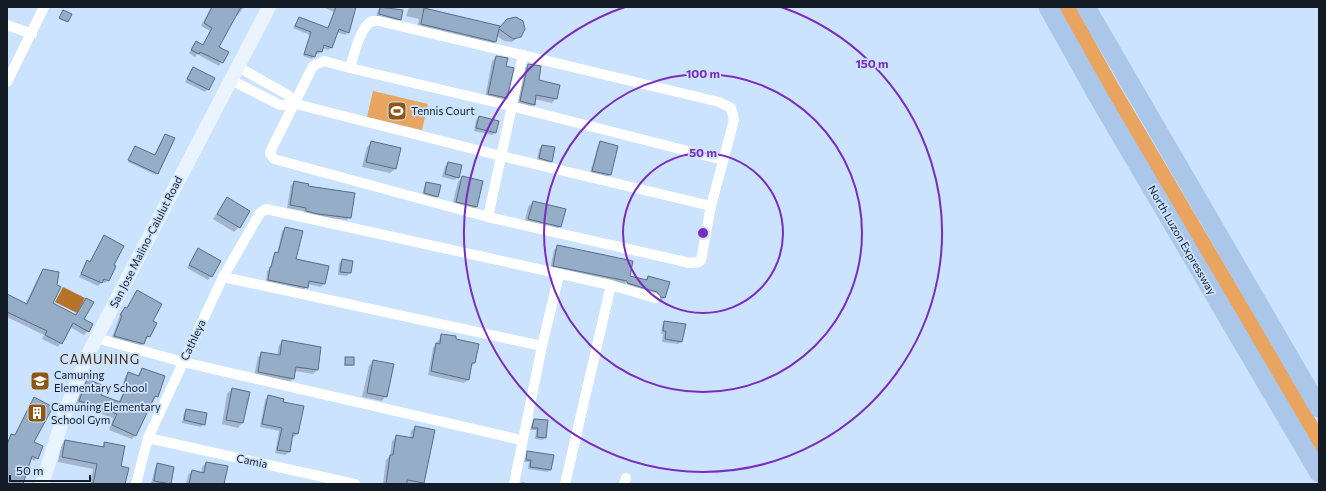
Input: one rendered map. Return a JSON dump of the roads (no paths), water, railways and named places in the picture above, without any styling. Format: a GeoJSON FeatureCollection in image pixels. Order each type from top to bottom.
{"type":"FeatureCollection","features":[{"type":"Feature","properties":{"kind":"highway","name":"North Luzon Expressway"},"geometry":{"type":"LineString","coordinates":[[1048,7],[1100,100],[1319,473]]}},
{"type":"Feature","properties":{"kind":"highway"},"geometry":{"type":"LineString","coordinates":[[1086,7],[1319,408]]}},
{"type":"Feature","properties":{"kind":"main road","name":"San Jose Malino-Calulut Road"},"geometry":{"type":"LineString","coordinates":[[42,484],[66,409],[82,366],[269,7]]}},
{"type":"Feature","properties":{"kind":"street"},"geometry":{"type":"LineString","coordinates":[[7,82],[44,7]]}},
{"type":"Feature","properties":{"kind":"street"},"geometry":{"type":"LineString","coordinates":[[350,68],[366,24],[372,21],[387,23],[523,55],[727,105],[732,108],[734,120],[711,206],[701,260],[695,263],[488,218],[274,159],[270,153],[272,148],[296,104],[313,66],[318,62],[324,61],[350,68],[511,106],[723,160]]}},
{"type":"Feature","properties":{"kind":"street"},"geometry":{"type":"LineString","coordinates":[[7,25],[32,34]]}},
{"type":"Feature","properties":{"kind":"street"},"geometry":{"type":"LineString","coordinates":[[488,218],[523,55]]}},
{"type":"Feature","properties":{"kind":"street"},"geometry":{"type":"LineString","coordinates":[[238,67],[288,95],[296,104]]}},
{"type":"Feature","properties":{"kind":"street"},"geometry":{"type":"LineString","coordinates":[[231,80],[280,105],[296,104],[501,156],[711,206]]}},
{"type":"Feature","properties":{"kind":"street"},"geometry":{"type":"LineString","coordinates":[[260,96],[265,82]]}},
{"type":"Feature","properties":{"kind":"street","name":"Cathleya"},"geometry":{"type":"LineString","coordinates":[[136,484],[148,438],[223,277],[260,213],[270,208],[559,275]]}},
{"type":"Feature","properties":{"kind":"street"},"geometry":{"type":"LineString","coordinates":[[514,484],[521,440],[559,275],[611,285],[655,298]]}},
{"type":"Feature","properties":{"kind":"street"},"geometry":{"type":"LineString","coordinates":[[223,277],[542,346]]}},
{"type":"Feature","properties":{"kind":"street"},"geometry":{"type":"LineString","coordinates":[[565,484],[611,285]]}},
{"type":"Feature","properties":{"kind":"street"},"geometry":{"type":"LineString","coordinates":[[96,338],[183,362],[521,440]]}},
{"type":"Feature","properties":{"kind":"street","name":"Camia"},"geometry":{"type":"LineString","coordinates":[[148,438],[355,484]]}},
{"type":"Feature","properties":{"kind":"place","name":"Tennis Court"},"geometry":{"type":"Point","coordinates":[397,111]}},
{"type":"Feature","properties":{"kind":"place","name":"Camuning Elementary School"},"geometry":{"type":"Point","coordinates":[40,381]}},
{"type":"Feature","properties":{"kind":"place","name":"Camuning Elementary School Gym"},"geometry":{"type":"Point","coordinates":[37,413]}},
{"type":"Feature","properties":{"kind":"district","name":"CAMUNING"},"geometry":{"type":"Point","coordinates":[100,359]}}]}
